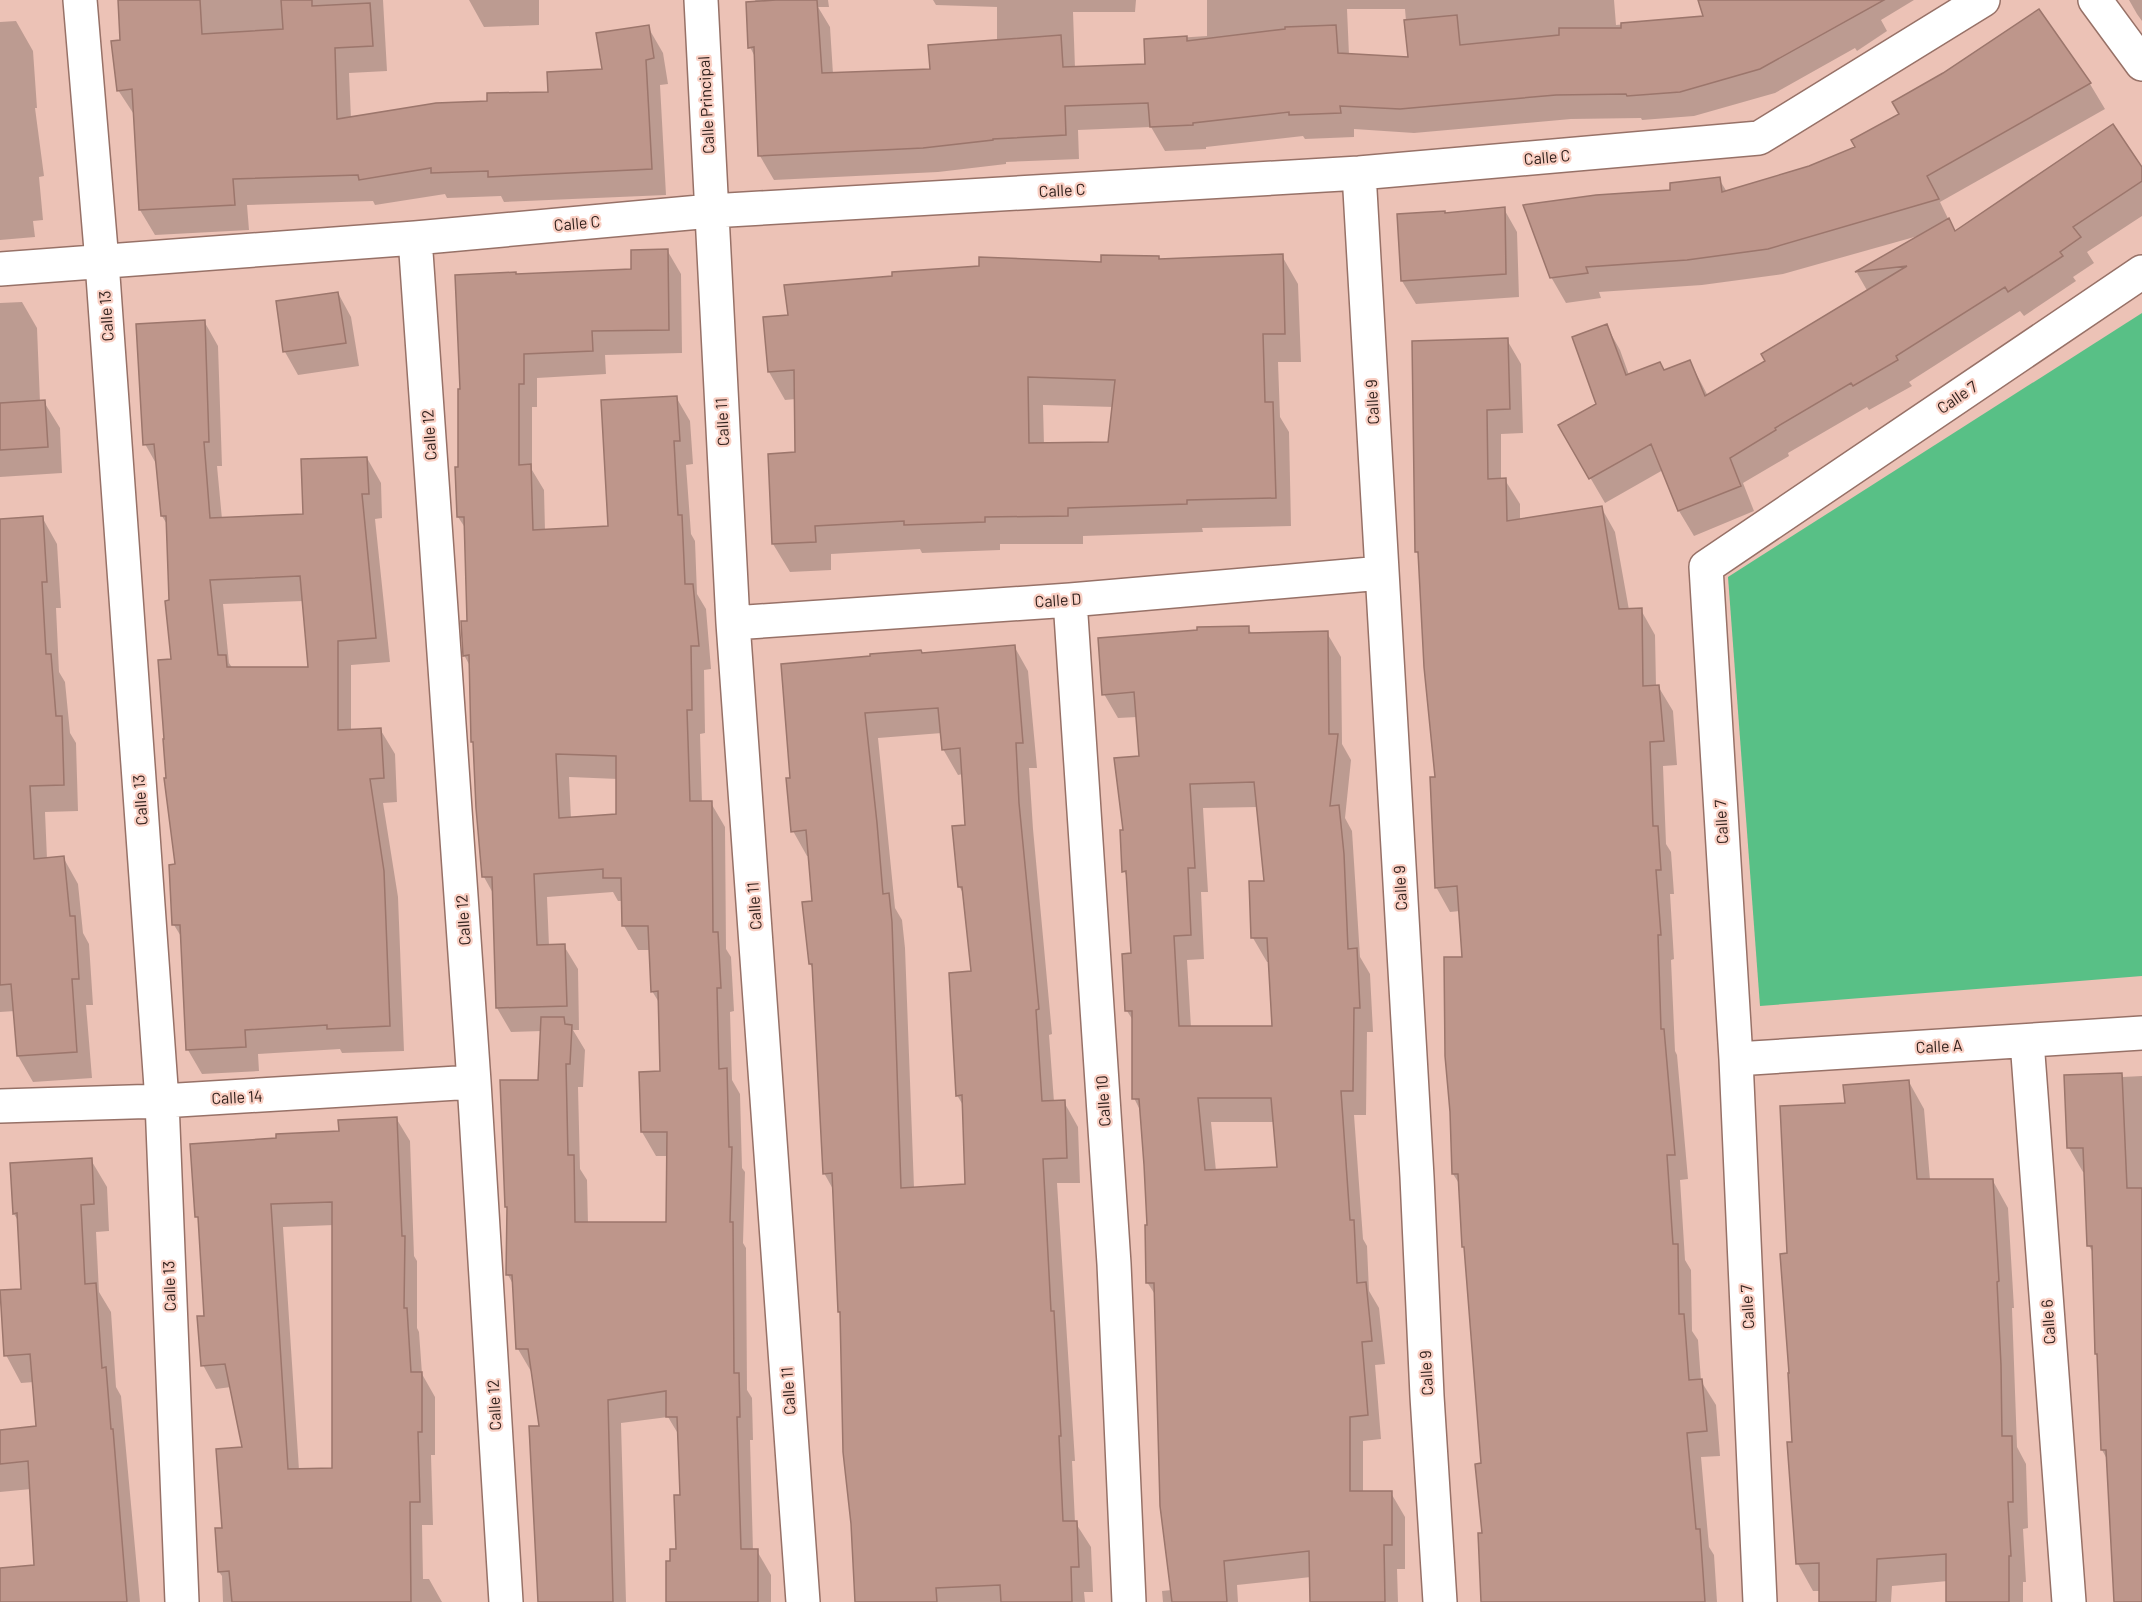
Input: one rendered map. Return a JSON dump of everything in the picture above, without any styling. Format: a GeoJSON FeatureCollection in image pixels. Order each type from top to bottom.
{"type":"FeatureCollection","features":[{"type":"Feature","properties":{"kind":"street","name":"Calle 13"},"geometry":{"type":"LineString","coordinates":[[80,0],[102,262],[162,1101],[182,1602]]}},
{"type":"Feature","properties":{"kind":"street","name":"Calle Principal"},"geometry":{"type":"LineString","coordinates":[[701,0],[711,211]]}},
{"type":"Feature","properties":{"kind":"street","name":"Calle C"},"geometry":{"type":"LineString","coordinates":[[0,269],[415,238],[711,211],[1359,173],[1759,138],[1983,0]]}},
{"type":"Feature","properties":{"kind":"street"},"geometry":{"type":"LineString","coordinates":[[2095,0],[2142,64]]}},
{"type":"Feature","properties":{"kind":"street","name":"Calle 9"},"geometry":{"type":"LineString","coordinates":[[1359,173],[1440,1602]]}},
{"type":"Feature","properties":{"kind":"street","name":"Calle 11"},"geometry":{"type":"LineString","coordinates":[[711,211],[733,623],[802,1602]]}},
{"type":"Feature","properties":{"kind":"street","name":"Calle 12"},"geometry":{"type":"LineString","coordinates":[[415,238],[474,1082],[506,1602]]}},
{"type":"Feature","properties":{"kind":"street","name":"Calle 7"},"geometry":{"type":"LineString","coordinates":[[1760,1602],[1736,1059],[1706,567],[2142,272]]}},
{"type":"Feature","properties":{"kind":"street","name":"Calle D"},"geometry":{"type":"LineString","coordinates":[[733,623],[1070,600],[1382,573]]}},
{"type":"Feature","properties":{"kind":"street","name":"Calle 10"},"geometry":{"type":"LineString","coordinates":[[1070,600],[1114,1264],[1129,1602]]}},
{"type":"Feature","properties":{"kind":"street","name":"Calle A"},"geometry":{"type":"LineString","coordinates":[[1736,1059],[2142,1033]]}},
{"type":"Feature","properties":{"kind":"street","name":"Calle 6"},"geometry":{"type":"LineString","coordinates":[[2027,1041],[2069,1602]]}},
{"type":"Feature","properties":{"kind":"street","name":"Calle 14"},"geometry":{"type":"LineString","coordinates":[[0,1106],[162,1101],[474,1082]]}},
{"type":"Feature","properties":{"kind":"green space"},"geometry":{"type":"Polygon","coordinates":[[[2142,313],[2142,976],[1760,1006],[1728,577],[2142,313]]]}},
{"type":"Feature","properties":{"kind":"building"},"geometry":{"type":"Polygon","coordinates":[[[118,0],[200,0],[202,34],[283,29],[281,0],[312,0],[312,6],[370,3],[373,46],[335,48],[337,119],[436,103],[487,101],[487,93],[548,92],[547,72],[602,69],[596,33],[649,25],[654,58],[646,60],[652,169],[488,177],[488,171],[431,173],[431,168],[359,180],[358,175],[233,179],[235,205],[139,210],[132,89],[117,91],[111,41],[120,40],[118,0]]]}},
{"type":"Feature","properties":{"kind":"building"},"geometry":{"type":"Polygon","coordinates":[[[817,0],[822,73],[930,69],[928,45],[1061,35],[1063,67],[1145,64],[1144,39],[1187,36],[1187,41],[1285,29],[1285,27],[1336,25],[1338,53],[1408,57],[1404,20],[1457,15],[1460,45],[1559,35],[1559,28],[1621,28],[1621,23],[1703,16],[1698,0],[1884,0],[1760,69],[1680,92],[1627,96],[1626,94],[1556,95],[1400,109],[1340,106],[1341,113],[1289,115],[1289,112],[1193,123],[1193,125],[1150,127],[1148,103],[1065,106],[1066,135],[993,139],[923,148],[758,156],[754,47],[748,48],[746,2],[817,0]]]}},
{"type":"Feature","properties":{"kind":"building"},"geometry":{"type":"Polygon","coordinates":[[[2039,9],[2091,83],[1927,176],[1939,199],[1768,249],[1687,260],[1586,267],[1588,273],[1550,278],[1523,205],[1596,195],[1670,190],[1670,183],[1720,177],[1722,192],[1809,166],[1855,147],[1851,140],[1899,114],[1892,102],[1943,73],[2039,9]]]}},
{"type":"Feature","properties":{"kind":"building"},"geometry":{"type":"Polygon","coordinates":[[[2113,124],[2142,167],[2142,181],[2073,227],[2081,237],[2060,252],[2063,256],[2008,292],[2005,287],[1896,356],[1898,360],[1853,386],[1851,383],[1730,458],[1741,486],[1678,511],[1651,444],[1589,479],[1558,425],[1596,404],[1572,337],[1607,324],[1626,375],[1660,362],[1664,370],[1690,360],[1705,396],[1765,361],[1761,354],[1907,266],[1855,272],[1949,218],[1955,231],[2113,124]]]}},
{"type":"Feature","properties":{"kind":"building"},"geometry":{"type":"Polygon","coordinates":[[[1505,207],[1506,274],[1401,281],[1397,214],[1445,211],[1445,213],[1505,207]]]}},
{"type":"Feature","properties":{"kind":"building"},"geometry":{"type":"Polygon","coordinates":[[[668,249],[669,330],[592,331],[593,351],[524,354],[524,384],[519,384],[519,465],[531,464],[533,530],[608,526],[601,400],[677,396],[680,441],[674,441],[678,515],[682,515],[685,584],[693,584],[699,646],[691,646],[692,710],[687,710],[690,801],[712,801],[713,932],[718,932],[721,988],[717,988],[719,1069],[727,1068],[729,1147],[732,1147],[730,1222],[733,1222],[734,1373],[739,1373],[740,1417],[737,1417],[741,1549],[758,1549],[758,1602],[666,1602],[666,1561],[670,1561],[670,1549],[676,1549],[674,1495],[680,1495],[677,1417],[666,1417],[666,1391],[608,1400],[613,1602],[538,1602],[529,1426],[539,1426],[528,1349],[516,1349],[512,1275],[506,1275],[507,1207],[505,1207],[500,1080],[538,1080],[541,1017],[564,1017],[565,1024],[572,1025],[570,1064],[566,1064],[568,1155],[574,1155],[575,1222],[666,1222],[667,1132],[641,1132],[639,1072],[660,1071],[658,991],[651,992],[648,926],[622,926],[621,878],[603,878],[603,869],[534,874],[537,945],[565,944],[567,1006],[496,1008],[492,877],[482,877],[473,742],[471,742],[469,655],[463,656],[461,621],[467,621],[464,517],[457,517],[455,467],[458,467],[458,389],[460,389],[455,275],[631,269],[631,250],[668,249]],[[556,754],[559,818],[616,814],[616,756],[556,754]]]}},
{"type":"Feature","properties":{"kind":"building"},"geometry":{"type":"Polygon","coordinates":[[[1283,254],[1285,334],[1263,334],[1265,402],[1273,402],[1276,498],[1187,500],[1187,504],[1068,508],[1068,516],[985,517],[985,522],[904,525],[904,521],[815,526],[816,542],[772,544],[768,454],[795,452],[794,370],[768,372],[763,317],[788,315],[784,285],[892,276],[892,272],[979,266],[979,257],[1101,262],[1101,255],[1159,256],[1159,259],[1283,254]],[[1028,377],[1029,443],[1108,442],[1115,380],[1028,377]]]}},
{"type":"Feature","properties":{"kind":"building"},"geometry":{"type":"Polygon","coordinates":[[[338,292],[346,343],[283,352],[276,301],[338,292]]]}},
{"type":"Feature","properties":{"kind":"building"},"geometry":{"type":"Polygon","coordinates":[[[205,320],[209,442],[204,442],[210,518],[303,514],[301,459],[367,457],[369,494],[362,494],[376,638],[338,641],[338,730],[381,728],[384,778],[370,779],[384,871],[390,1026],[327,1029],[327,1025],[245,1030],[246,1047],[186,1050],[180,925],[172,925],[169,865],[175,864],[164,778],[166,778],[158,660],[171,659],[165,601],[169,600],[166,516],[161,516],[154,444],[143,445],[136,324],[205,320]],[[300,576],[210,580],[218,655],[226,655],[227,667],[308,667],[300,576]]]}},
{"type":"Feature","properties":{"kind":"building"},"geometry":{"type":"Polygon","coordinates":[[[1508,338],[1510,409],[1487,410],[1488,479],[1506,478],[1507,521],[1602,506],[1619,609],[1642,608],[1643,686],[1659,685],[1664,741],[1650,742],[1653,826],[1658,826],[1661,870],[1656,870],[1661,935],[1658,935],[1661,1029],[1664,1029],[1675,1155],[1667,1155],[1673,1244],[1678,1244],[1679,1314],[1684,1314],[1689,1380],[1702,1379],[1707,1431],[1687,1433],[1696,1529],[1700,1529],[1705,1602],[1481,1602],[1478,1533],[1482,1533],[1475,1464],[1481,1463],[1464,1247],[1462,1247],[1458,1174],[1452,1174],[1445,1056],[1444,957],[1462,957],[1457,886],[1435,888],[1430,777],[1435,777],[1424,667],[1418,552],[1415,552],[1412,341],[1508,338]]]}},
{"type":"Feature","properties":{"kind":"building"},"geometry":{"type":"Polygon","coordinates":[[[45,400],[48,447],[0,450],[0,403],[45,400]]]}},
{"type":"Feature","properties":{"kind":"building"},"geometry":{"type":"Polygon","coordinates":[[[43,516],[47,582],[42,582],[46,654],[51,654],[56,716],[62,716],[64,785],[30,786],[34,859],[64,856],[70,916],[75,916],[79,979],[72,979],[77,1052],[17,1056],[11,984],[0,985],[0,519],[43,516]]]}},
{"type":"Feature","properties":{"kind":"building"},"geometry":{"type":"Polygon","coordinates":[[[1249,626],[1249,633],[1328,631],[1329,734],[1338,734],[1330,806],[1339,805],[1344,854],[1348,949],[1357,948],[1360,1008],[1354,1008],[1353,1091],[1341,1091],[1350,1220],[1354,1220],[1357,1283],[1366,1282],[1372,1341],[1362,1342],[1368,1415],[1350,1417],[1350,1491],[1392,1491],[1392,1545],[1384,1545],[1385,1602],[1310,1602],[1309,1551],[1224,1561],[1227,1602],[1172,1602],[1160,1506],[1154,1283],[1146,1283],[1145,1225],[1147,1225],[1139,1099],[1132,1099],[1132,1011],[1125,1011],[1122,954],[1131,953],[1126,871],[1122,872],[1120,830],[1123,830],[1114,758],[1139,756],[1134,692],[1102,695],[1098,638],[1197,630],[1197,627],[1249,626]],[[1254,782],[1190,784],[1195,868],[1188,868],[1191,935],[1174,936],[1179,1026],[1272,1026],[1267,938],[1251,938],[1249,881],[1264,881],[1254,782]],[[1198,1098],[1205,1170],[1277,1167],[1271,1098],[1198,1098]]]}},
{"type":"Feature","properties":{"kind":"building"},"geometry":{"type":"Polygon","coordinates":[[[1015,645],[1023,743],[1016,743],[1019,803],[1039,1009],[1036,1010],[1042,1101],[1065,1100],[1067,1158],[1043,1159],[1051,1311],[1054,1311],[1061,1436],[1059,1436],[1063,1521],[1077,1521],[1079,1567],[1071,1567],[1072,1602],[1001,1602],[1000,1585],[936,1588],[937,1602],[855,1602],[851,1524],[843,1452],[840,1312],[838,1312],[832,1173],[823,1174],[812,964],[809,964],[802,902],[812,901],[806,830],[791,832],[786,778],[790,778],[781,664],[921,650],[922,653],[1015,645]],[[938,708],[865,713],[883,894],[889,893],[892,922],[901,1188],[965,1184],[962,1095],[956,1096],[949,973],[971,971],[962,887],[958,887],[952,826],[965,825],[960,748],[942,750],[938,708]]]}},
{"type":"Feature","properties":{"kind":"building"},"geometry":{"type":"Polygon","coordinates":[[[2122,1073],[2127,1188],[2142,1188],[2142,1602],[2114,1602],[2106,1450],[2101,1450],[2097,1354],[2095,1354],[2092,1246],[2087,1246],[2083,1148],[2067,1148],[2064,1075],[2122,1073]]]}},
{"type":"Feature","properties":{"kind":"building"},"geometry":{"type":"Polygon","coordinates":[[[1909,1080],[1917,1179],[1993,1179],[1999,1281],[1997,1282],[2002,1436],[2012,1436],[2013,1502],[2008,1502],[2011,1556],[2009,1556],[2009,1602],[1946,1602],[1946,1554],[1877,1559],[1876,1602],[1819,1602],[1819,1563],[1796,1564],[1787,1442],[1792,1442],[1789,1373],[1780,1254],[1787,1253],[1780,1106],[1845,1103],[1843,1085],[1909,1080]]]}},
{"type":"Feature","properties":{"kind":"building"},"geometry":{"type":"Polygon","coordinates":[[[397,1117],[402,1236],[405,1236],[404,1308],[407,1308],[411,1372],[422,1372],[422,1432],[418,1432],[420,1502],[410,1502],[411,1602],[232,1602],[229,1571],[218,1572],[215,1528],[222,1528],[216,1449],[242,1447],[225,1364],[201,1366],[197,1316],[204,1316],[198,1217],[195,1217],[190,1144],[276,1138],[276,1134],[339,1131],[338,1120],[397,1117]],[[332,1202],[271,1204],[288,1469],[332,1468],[332,1202]]]}},
{"type":"Feature","properties":{"kind":"building"},"geometry":{"type":"Polygon","coordinates":[[[92,1158],[94,1204],[81,1205],[85,1284],[96,1283],[102,1368],[106,1367],[111,1429],[113,1429],[127,1602],[0,1602],[0,1568],[34,1565],[28,1461],[0,1464],[0,1430],[36,1426],[30,1354],[4,1356],[0,1290],[21,1289],[17,1213],[13,1214],[10,1163],[92,1158]]]}}]}
